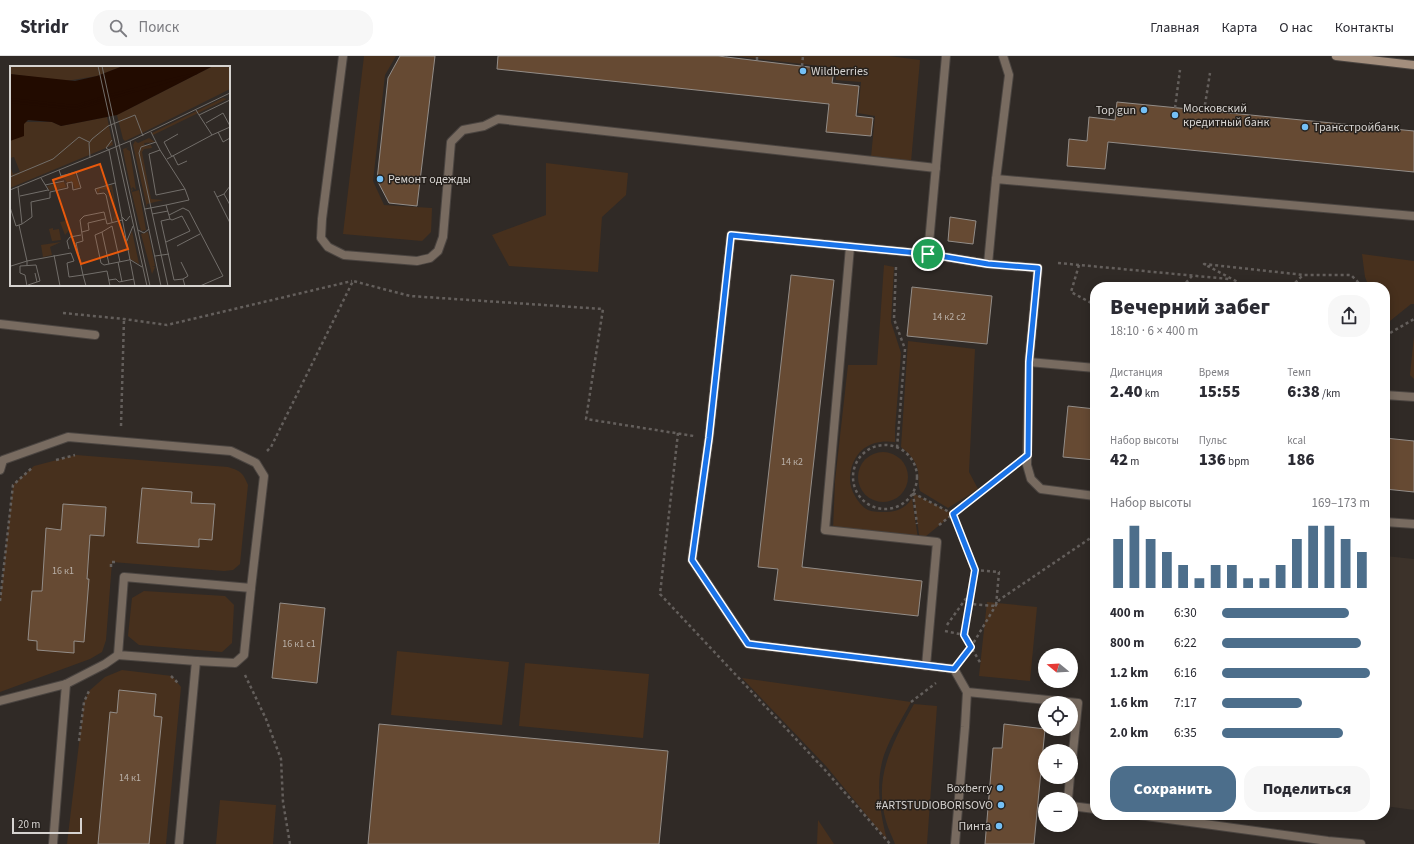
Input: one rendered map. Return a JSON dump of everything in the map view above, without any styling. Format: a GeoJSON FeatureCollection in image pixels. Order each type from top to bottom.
{"type":"FeatureCollection","features":[{"type":"Feature","properties":{"kind":"main road"},"geometry":{"type":"LineString","coordinates":[[1336,56],[1414,65]]}},
{"type":"Feature","properties":{"kind":"lane"},"geometry":{"type":"LineString","coordinates":[[343,56],[322,219],[321,238],[328,247],[344,255],[416,260],[430,258],[438,251],[443,237],[451,142],[463,130],[484,126],[498,119],[936,168]]}},
{"type":"Feature","properties":{"kind":"lane"},"geometry":{"type":"LineString","coordinates":[[928,254],[946,56]]}},
{"type":"Feature","properties":{"kind":"lane"},"geometry":{"type":"LineString","coordinates":[[988,264],[996,179],[1009,75],[1003,56]]}},
{"type":"Feature","properties":{"kind":"lane"},"geometry":{"type":"LineString","coordinates":[[996,179],[1414,216]]}},
{"type":"Feature","properties":{"kind":"lane"},"geometry":{"type":"LineString","coordinates":[[955,844],[967,692],[954,669],[748,644],[692,560],[709,438],[731,235],[928,254],[988,264],[1038,268],[1029,362],[1027,465],[1031,479],[1042,489],[1090,495]]}},
{"type":"Feature","properties":{"kind":"lane"},"geometry":{"type":"LineString","coordinates":[[850,246],[825,530],[937,542],[926,666]]}},
{"type":"Feature","properties":{"kind":"lane"},"geometry":{"type":"LineString","coordinates":[[0,324],[95,334]]}},
{"type":"Feature","properties":{"kind":"lane"},"geometry":{"type":"LineString","coordinates":[[1029,362],[1090,368]]}},
{"type":"Feature","properties":{"kind":"lane"},"geometry":{"type":"LineString","coordinates":[[1390,395],[1414,397]]}},
{"type":"Feature","properties":{"kind":"lane"},"geometry":{"type":"LineString","coordinates":[[0,470],[3,460],[68,437],[231,451],[256,463],[264,476],[244,655],[235,663],[196,662],[118,655],[105,664],[66,684],[0,701]]}},
{"type":"Feature","properties":{"kind":"lane"},"geometry":{"type":"LineString","coordinates":[[1390,522],[1414,524]]}},
{"type":"Feature","properties":{"kind":"lane"},"geometry":{"type":"LineString","coordinates":[[118,655],[124,577],[251,588]]}},
{"type":"Feature","properties":{"kind":"lane"},"geometry":{"type":"LineString","coordinates":[[179,844],[196,662]]}},
{"type":"Feature","properties":{"kind":"lane"},"geometry":{"type":"LineString","coordinates":[[53,844],[66,684]]}},
{"type":"Feature","properties":{"kind":"lane"},"geometry":{"type":"LineString","coordinates":[[967,692],[1078,703],[1074,744]]}},
{"type":"Feature","properties":{"kind":"lane"},"geometry":{"type":"LineString","coordinates":[[1078,807],[1090,808]]}},
{"type":"Feature","properties":{"kind":"lane"},"geometry":{"type":"LineString","coordinates":[[1175,820],[1328,841],[1361,844]]}},
{"type":"Feature","properties":{"kind":"path"},"geometry":{"type":"LineString","coordinates":[[802,66],[803,56]]}},
{"type":"Feature","properties":{"kind":"path"},"geometry":{"type":"LineString","coordinates":[[1175,108],[1180,70]]}},
{"type":"Feature","properties":{"kind":"path"},"geometry":{"type":"LineString","coordinates":[[1204,111],[1210,73]]}},
{"type":"Feature","properties":{"kind":"path"},"geometry":{"type":"LineString","coordinates":[[896,251],[894,319],[905,349],[897,448]]}},
{"type":"Feature","properties":{"kind":"path"},"geometry":{"type":"LineString","coordinates":[[1058,264],[1232,279]]}},
{"type":"Feature","properties":{"kind":"path"},"geometry":{"type":"LineString","coordinates":[[1238,282],[1204,264],[1304,275],[1351,275],[1358,282]]}},
{"type":"Feature","properties":{"kind":"path"},"geometry":{"type":"LineString","coordinates":[[1079,265],[1071,292],[1090,302]]}},
{"type":"Feature","properties":{"kind":"path"},"geometry":{"type":"LineString","coordinates":[[1296,282],[1304,275]]}},
{"type":"Feature","properties":{"kind":"path"},"geometry":{"type":"LineString","coordinates":[[1187,282],[1193,276]]}},
{"type":"Feature","properties":{"kind":"path"},"geometry":{"type":"LineString","coordinates":[[120,442],[124,319],[167,325],[353,281],[410,296],[603,309],[586,419],[709,438]]}},
{"type":"Feature","properties":{"kind":"path"},"geometry":{"type":"LineString","coordinates":[[256,463],[270,447],[353,281]]}},
{"type":"Feature","properties":{"kind":"path"},"geometry":{"type":"LineString","coordinates":[[1390,333],[1414,319]]}},
{"type":"Feature","properties":{"kind":"path"},"geometry":{"type":"LineString","coordinates":[[888,445],[897,448],[906,454],[913,462],[916,472],[916,483],[912,493],[898,506],[889,509],[870,505],[862,499],[856,491],[853,482],[853,472],[856,463],[869,449],[888,445]]}},
{"type":"Feature","properties":{"kind":"path"},"geometry":{"type":"LineString","coordinates":[[55,460],[76,455]]}},
{"type":"Feature","properties":{"kind":"path"},"geometry":{"type":"LineString","coordinates":[[912,493],[920,541],[1028,455]]}},
{"type":"Feature","properties":{"kind":"path"},"geometry":{"type":"LineString","coordinates":[[0,601],[13,485],[34,466]]}},
{"type":"Feature","properties":{"kind":"path"},"geometry":{"type":"LineString","coordinates":[[912,493],[953,514],[975,570],[964,635],[981,664]]}},
{"type":"Feature","properties":{"kind":"path"},"geometry":{"type":"LineString","coordinates":[[911,702],[954,669],[971,647],[999,600],[1090,538]]}},
{"type":"Feature","properties":{"kind":"path"},"geometry":{"type":"LineString","coordinates":[[111,570],[111,562],[119,562]]}},
{"type":"Feature","properties":{"kind":"path"},"geometry":{"type":"LineString","coordinates":[[975,570],[999,572],[996,606]]}},
{"type":"Feature","properties":{"kind":"path"},"geometry":{"type":"LineString","coordinates":[[943,630],[972,589]]}},
{"type":"Feature","properties":{"kind":"path"},"geometry":{"type":"LineString","coordinates":[[970,604],[996,606]]}},
{"type":"Feature","properties":{"kind":"path"},"geometry":{"type":"LineString","coordinates":[[238,660],[266,719],[281,759],[283,802],[290,844]]}},
{"type":"Feature","properties":{"kind":"path"},"geometry":{"type":"LineString","coordinates":[[165,675],[172,676],[181,687]]}},
{"type":"Feature","properties":{"kind":"path"},"geometry":{"type":"LineString","coordinates":[[79,742],[84,702],[89,691],[94,686]]}},
{"type":"Feature","properties":{"kind":"shaded area"},"geometry":{"type":"Polygon","coordinates":[[[364,56],[396,56],[385,75],[373,181],[384,205],[432,208],[431,232],[422,241],[343,234],[364,56]]]}},
{"type":"Feature","properties":{"kind":"shaded area"},"geometry":{"type":"Polygon","coordinates":[[[734,56],[889,56],[920,60],[911,162],[871,157],[875,116],[858,113],[861,82],[836,80],[836,68],[734,56]]]}},
{"type":"Feature","properties":{"kind":"shaded area"},"geometry":{"type":"Polygon","coordinates":[[[546,163],[628,173],[626,195],[602,217],[598,272],[509,266],[492,235],[546,215],[546,163]]]}},
{"type":"Feature","properties":{"kind":"shaded area"},"geometry":{"type":"Polygon","coordinates":[[[1362,254],[1414,261],[1414,304],[1411,304],[1390,321],[1390,282],[1367,282],[1362,254]]]}},
{"type":"Feature","properties":{"kind":"shaded area"},"geometry":{"type":"Polygon","coordinates":[[[884,265],[894,267],[891,322],[901,353],[895,442],[880,442],[861,451],[853,462],[850,474],[850,484],[853,493],[862,506],[872,511],[894,511],[904,507],[912,498],[918,539],[833,530],[835,481],[848,365],[877,365],[884,265]]]}},
{"type":"Feature","properties":{"kind":"shaded area"},"geometry":{"type":"Polygon","coordinates":[[[1414,336],[1414,379],[1410,375],[1414,336]]]}},
{"type":"Feature","properties":{"kind":"shaded area"},"geometry":{"type":"Polygon","coordinates":[[[908,341],[975,349],[969,472],[978,489],[948,508],[920,491],[916,464],[910,455],[901,447],[908,341]]]}},
{"type":"Feature","properties":{"kind":"shaded area"},"geometry":{"type":"Polygon","coordinates":[[[888,452],[893,453],[901,459],[907,467],[907,487],[901,495],[893,501],[878,502],[873,501],[865,495],[859,487],[858,472],[859,467],[865,459],[873,453],[888,452]]]}},
{"type":"Feature","properties":{"kind":"shaded area"},"geometry":{"type":"Polygon","coordinates":[[[76,455],[228,467],[239,471],[245,478],[248,485],[240,564],[233,570],[224,571],[112,562],[106,640],[102,652],[90,659],[0,692],[0,601],[13,485],[34,466],[76,455]]]}},
{"type":"Feature","properties":{"kind":"shaded area"},"geometry":{"type":"Polygon","coordinates":[[[913,493],[953,514],[920,541],[913,493]]]}},
{"type":"Feature","properties":{"kind":"shaded area"},"geometry":{"type":"Polygon","coordinates":[[[1390,557],[1414,559],[1414,810],[1390,807],[1390,557]]]}},
{"type":"Feature","properties":{"kind":"shaded area"},"geometry":{"type":"Polygon","coordinates":[[[144,591],[225,596],[234,605],[232,643],[222,652],[139,645],[128,636],[132,598],[144,591]]]}},
{"type":"Feature","properties":{"kind":"shaded area"},"geometry":{"type":"Polygon","coordinates":[[[987,602],[1037,607],[1030,681],[979,676],[987,602]]]}},
{"type":"Feature","properties":{"kind":"shaded area"},"geometry":{"type":"Polygon","coordinates":[[[397,651],[509,662],[502,725],[391,715],[397,651]]]}},
{"type":"Feature","properties":{"kind":"shaded area"},"geometry":{"type":"Polygon","coordinates":[[[525,663],[649,674],[643,738],[519,726],[525,663]]]}},
{"type":"Feature","properties":{"kind":"shaded area"},"geometry":{"type":"Polygon","coordinates":[[[122,670],[172,676],[181,687],[166,844],[67,844],[84,702],[89,691],[105,677],[122,670]]]}},
{"type":"Feature","properties":{"kind":"shaded area"},"geometry":{"type":"Polygon","coordinates":[[[742,678],[911,702],[890,741],[881,766],[879,787],[882,819],[887,840],[826,766],[742,678]]]}},
{"type":"Feature","properties":{"kind":"shaded area"},"geometry":{"type":"Polygon","coordinates":[[[914,704],[937,706],[927,844],[895,844],[887,824],[883,805],[882,789],[884,774],[892,746],[914,704]]]}},
{"type":"Feature","properties":{"kind":"shaded area"},"geometry":{"type":"Polygon","coordinates":[[[220,800],[276,805],[273,844],[216,844],[220,800]]]}},
{"type":"Feature","properties":{"kind":"shaded area"},"geometry":{"type":"Polygon","coordinates":[[[818,820],[834,844],[817,844],[818,820]]]}},
{"type":"Feature","properties":{"kind":"building"},"geometry":{"type":"Polygon","coordinates":[[[400,56],[435,56],[417,206],[389,203],[377,180],[388,78],[400,56]]]}},
{"type":"Feature","properties":{"kind":"building"},"geometry":{"type":"Polygon","coordinates":[[[498,56],[718,56],[834,70],[832,83],[859,86],[856,116],[873,118],[871,136],[826,132],[829,104],[497,69],[498,56]]]}},
{"type":"Feature","properties":{"kind":"building"},"geometry":{"type":"Polygon","coordinates":[[[1117,102],[1414,131],[1414,172],[1108,142],[1105,169],[1067,166],[1069,139],[1087,141],[1089,117],[1115,120],[1117,102]]]}},
{"type":"Feature","properties":{"kind":"building"},"geometry":{"type":"Polygon","coordinates":[[[950,217],[976,221],[973,244],[948,241],[950,217]]]}},
{"type":"Feature","properties":{"kind":"building"},"geometry":{"type":"Polygon","coordinates":[[[791,275],[834,280],[802,567],[922,581],[918,616],[774,600],[778,569],[758,567],[791,275]]]}},
{"type":"Feature","properties":{"kind":"building"},"geometry":{"type":"Polygon","coordinates":[[[912,287],[992,296],[987,344],[907,336],[912,287]]]}},
{"type":"Feature","properties":{"kind":"building"},"geometry":{"type":"Polygon","coordinates":[[[1068,406],[1090,408],[1090,460],[1063,457],[1068,406]]]}},
{"type":"Feature","properties":{"kind":"building"},"geometry":{"type":"Polygon","coordinates":[[[1390,439],[1414,441],[1414,492],[1390,490],[1390,439]]]}},
{"type":"Feature","properties":{"kind":"building"},"geometry":{"type":"Polygon","coordinates":[[[142,488],[192,492],[191,503],[215,504],[212,540],[199,539],[199,547],[137,543],[142,488]]]}},
{"type":"Feature","properties":{"kind":"building"},"geometry":{"type":"Polygon","coordinates":[[[63,504],[106,507],[104,536],[90,535],[87,579],[89,579],[84,642],[74,641],[74,653],[37,650],[37,641],[28,640],[32,591],[42,591],[46,528],[61,530],[63,504]]]}},
{"type":"Feature","properties":{"kind":"building"},"geometry":{"type":"Polygon","coordinates":[[[280,603],[325,608],[317,683],[272,678],[280,603]]]}},
{"type":"Feature","properties":{"kind":"building"},"geometry":{"type":"Polygon","coordinates":[[[119,690],[156,694],[154,716],[162,717],[149,844],[98,844],[110,712],[117,713],[119,690]]]}},
{"type":"Feature","properties":{"kind":"building"},"geometry":{"type":"Polygon","coordinates":[[[379,724],[668,751],[659,844],[368,844],[379,724]]]}},
{"type":"Feature","properties":{"kind":"building"},"geometry":{"type":"Polygon","coordinates":[[[1004,724],[1038,728],[1038,736],[1044,736],[1044,744],[1038,744],[1038,784],[1040,784],[1034,844],[985,844],[993,748],[1002,748],[1004,724]]]}},
{"type":"Feature","properties":{"kind":"place","name":"Wildberries"},"geometry":{"type":"Point","coordinates":[803,71]}},
{"type":"Feature","properties":{"kind":"place","name":"Top gun"},"geometry":{"type":"Point","coordinates":[1144,110]}},
{"type":"Feature","properties":{"kind":"place","name":"Московский кредитный банк"},"geometry":{"type":"Point","coordinates":[1175,115]}},
{"type":"Feature","properties":{"kind":"place","name":"Трансстройбанк"},"geometry":{"type":"Point","coordinates":[1305,127]}},
{"type":"Feature","properties":{"kind":"place","name":"Ремонт одежды"},"geometry":{"type":"Point","coordinates":[380,179]}},
{"type":"Feature","properties":{"kind":"place","name":"Boxberry"},"geometry":{"type":"Point","coordinates":[1000,788]}},
{"type":"Feature","properties":{"kind":"place","name":"#ARTSTUDIOBORISOVO"},"geometry":{"type":"Point","coordinates":[1001,805]}},
{"type":"Feature","properties":{"kind":"place","name":"Пинта"},"geometry":{"type":"Point","coordinates":[999,826]}},
{"type":"Feature","properties":{"kind":"route"},"geometry":{"type":"LineString","coordinates":[[731,235],[928,254],[988,264],[1038,268],[1029,362],[1028,455],[953,514],[975,570],[964,635],[971,647],[954,669],[748,644],[692,560],[709,438],[731,235]]}}]}
